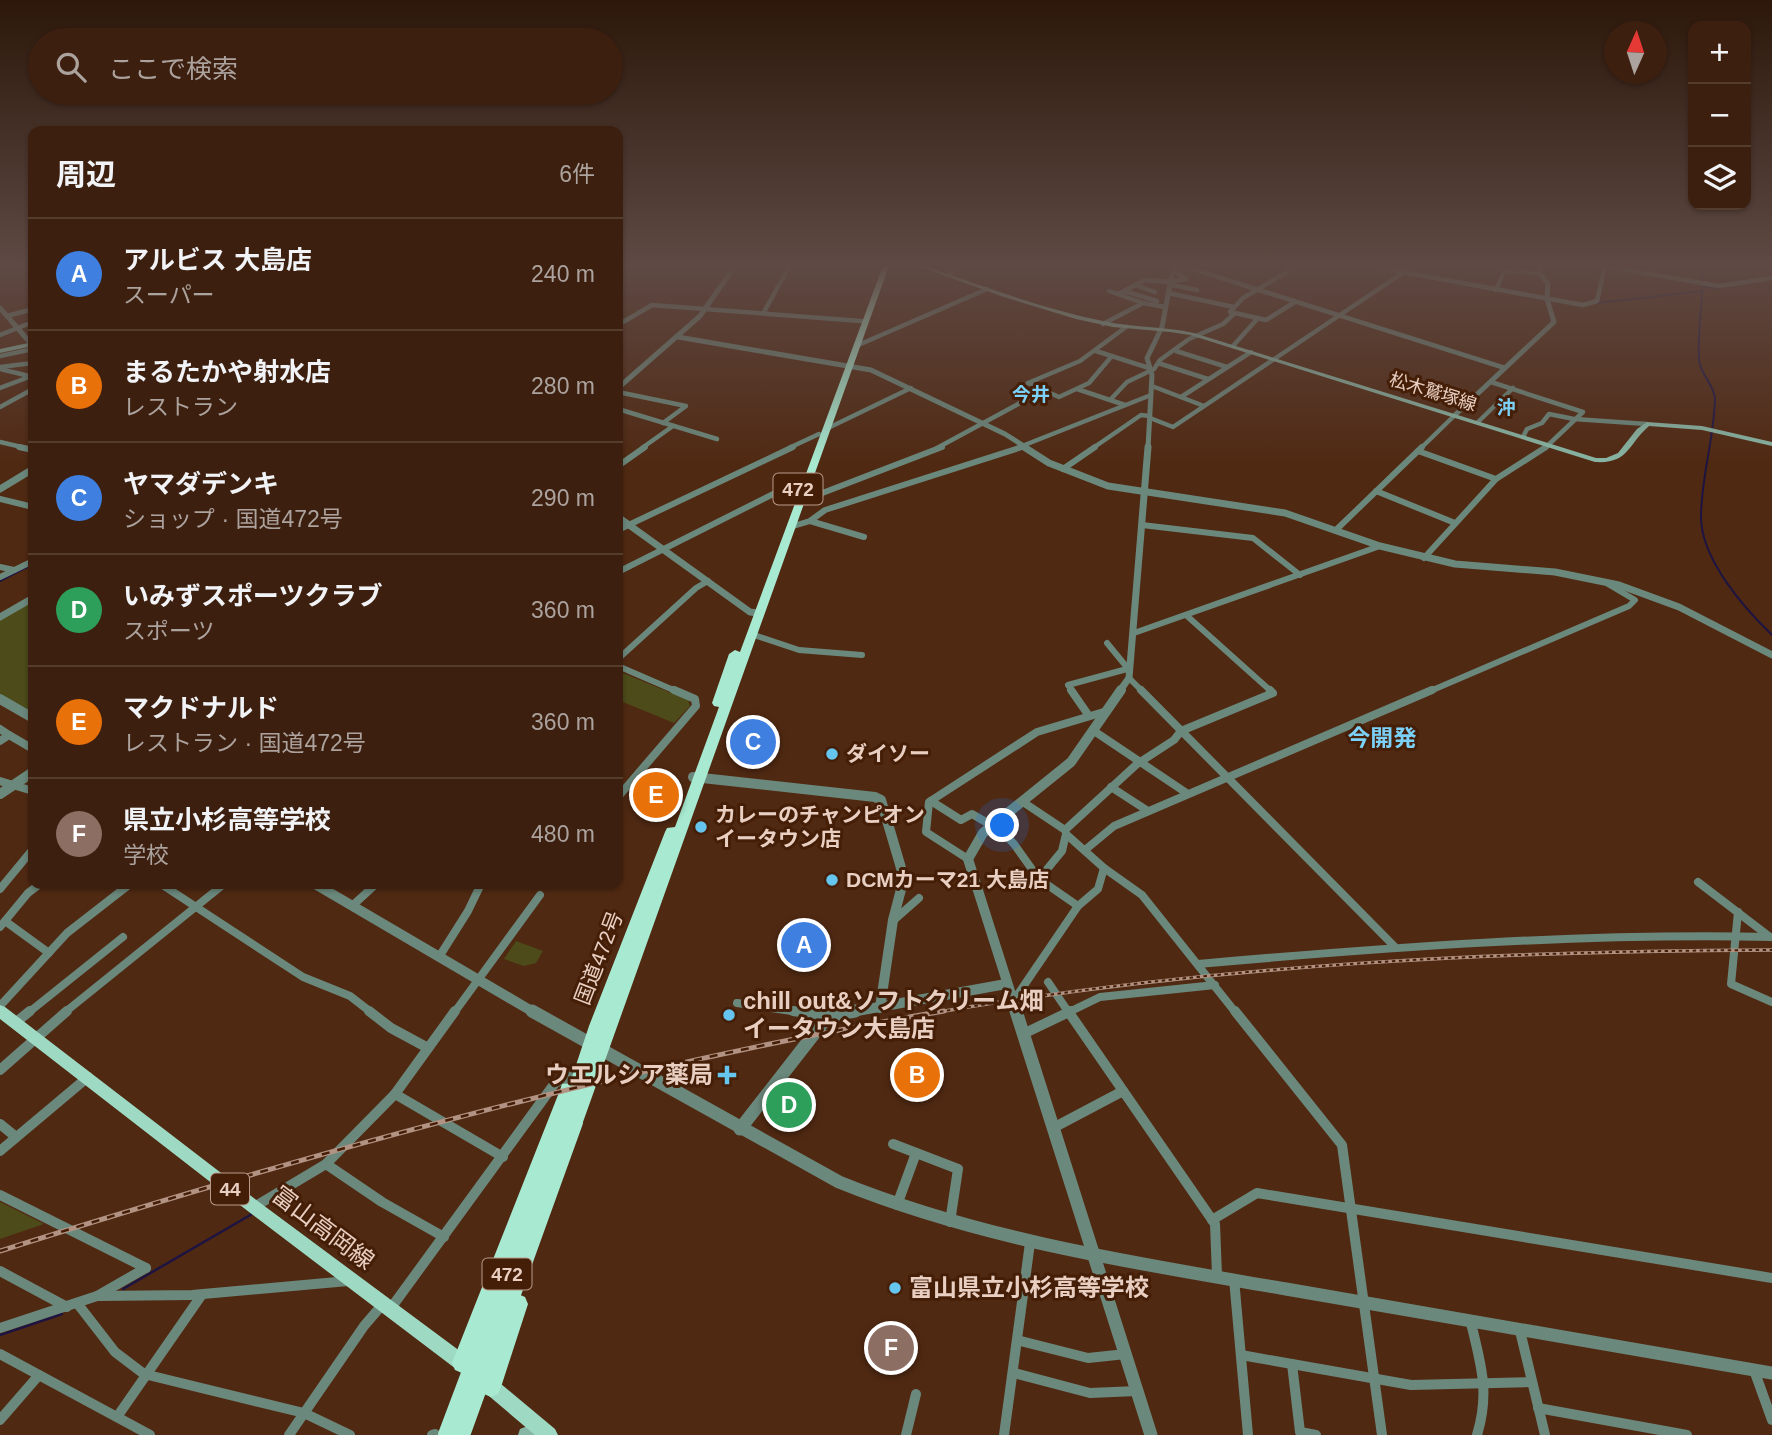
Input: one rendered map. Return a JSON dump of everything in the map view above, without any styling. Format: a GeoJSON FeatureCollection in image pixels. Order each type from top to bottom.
{"type":"FeatureCollection","features":[{"type":"Feature","properties":{"kind":"highway","name":"国道472号"},"geometry":{"type":"LineString","coordinates":[[461,1435],[590,1059],[751,634],[754,612],[790,527],[857,330]]}},
{"type":"Feature","properties":{"kind":"highway","name":"国道472号"},"geometry":{"type":"LineString","coordinates":[[847,365],[862,330]]}},
{"type":"Feature","properties":{"kind":"highway","name":"国道472号"},"geometry":{"type":"LineString","coordinates":[[697,777],[801,480],[822,432]]}},
{"type":"Feature","properties":{"kind":"highway"},"geometry":{"type":"LineString","coordinates":[[462,1363],[560,1108],[590,1059]]}},
{"type":"Feature","properties":{"kind":"highway"},"geometry":{"type":"LineString","coordinates":[[491,1387],[598,1078],[590,1059]]}},
{"type":"Feature","properties":{"kind":"highway","name":"国道472号"},"geometry":{"type":"LineString","coordinates":[[447,1435],[571,1118]]}},
{"type":"Feature","properties":{"kind":"main road","name":"松木鷲塚線"},"geometry":{"type":"LineString","coordinates":[[1174,330],[1275,359],[1587,458],[1612,461],[1620,456],[1647,424]]}},
{"type":"Feature","properties":{"kind":"main road"},"geometry":{"type":"LineString","coordinates":[[0,353],[19,350],[28,345]]}},
{"type":"Feature","properties":{"kind":"main road"},"geometry":{"type":"LineString","coordinates":[[1647,424],[1683,425],[1772,444]]}},
{"type":"Feature","properties":{"kind":"main road","name":"富山高岡線"},"geometry":{"type":"LineString","coordinates":[[0,1009],[34,1039],[88,1077],[253,1207],[462,1363],[538,1433]]}},
{"type":"Feature","properties":{"kind":"street"},"geometry":{"type":"LineString","coordinates":[[623,386],[685,330]]}},
{"type":"Feature","properties":{"kind":"street"},"geometry":{"type":"LineString","coordinates":[[856,346],[893,330]]}},
{"type":"Feature","properties":{"kind":"street"},"geometry":{"type":"LineString","coordinates":[[1111,357],[1089,383],[1059,397],[1028,383],[1075,365],[1122,330]]}},
{"type":"Feature","properties":{"kind":"street"},"geometry":{"type":"LineString","coordinates":[[968,859],[976,842],[993,824],[1065,769],[1094,731],[1129,673],[1152,386],[1149,352],[1160,330]]}},
{"type":"Feature","properties":{"kind":"street"},"geometry":{"type":"LineString","coordinates":[[1111,399],[1127,382],[1149,369],[1154,369],[1189,339],[1211,330]]}},
{"type":"Feature","properties":{"kind":"street"},"geometry":{"type":"LineString","coordinates":[[1233,346],[1247,330]]}},
{"type":"Feature","properties":{"kind":"street"},"geometry":{"type":"LineString","coordinates":[[1063,470],[1141,415],[1173,427],[1319,330]]}},
{"type":"Feature","properties":{"kind":"street"},"geometry":{"type":"LineString","coordinates":[[1384,330],[1505,368]]}},
{"type":"Feature","properties":{"kind":"street"},"geometry":{"type":"LineString","coordinates":[[1337,530],[1546,330]]}},
{"type":"Feature","properties":{"kind":"street"},"geometry":{"type":"LineString","coordinates":[[678,337],[871,370],[985,423],[1063,470],[1108,486],[1259,507],[1307,519],[1380,546],[1424,558],[1490,568],[1555,572],[1604,581],[1679,607],[1772,654]]}},
{"type":"Feature","properties":{"kind":"street"},"geometry":{"type":"LineString","coordinates":[[19,350],[20,360],[28,361]]}},
{"type":"Feature","properties":{"kind":"street"},"geometry":{"type":"LineString","coordinates":[[1096,351],[1149,369]]}},
{"type":"Feature","properties":{"kind":"street"},"geometry":{"type":"LineString","coordinates":[[1176,351],[1227,368]]}},
{"type":"Feature","properties":{"kind":"street"},"geometry":{"type":"LineString","coordinates":[[1181,397],[1251,352]]}},
{"type":"Feature","properties":{"kind":"street"},"geometry":{"type":"LineString","coordinates":[[1,370],[28,362]]}},
{"type":"Feature","properties":{"kind":"street"},"geometry":{"type":"LineString","coordinates":[[1158,363],[1208,379]]}},
{"type":"Feature","properties":{"kind":"street"},"geometry":{"type":"LineString","coordinates":[[1,370],[28,375]]}},
{"type":"Feature","properties":{"kind":"street"},"geometry":{"type":"LineString","coordinates":[[1,386],[28,378]]}},
{"type":"Feature","properties":{"kind":"street"},"geometry":{"type":"LineString","coordinates":[[1424,558],[1496,479],[1545,449],[1547,444],[1582,413],[1581,410],[1491,382]]}},
{"type":"Feature","properties":{"kind":"street"},"geometry":{"type":"LineString","coordinates":[[1152,386],[1204,406]]}},
{"type":"Feature","properties":{"kind":"street"},"geometry":{"type":"LineString","coordinates":[[623,527],[911,388]]}},
{"type":"Feature","properties":{"kind":"street"},"geometry":{"type":"LineString","coordinates":[[1478,422],[1513,388]]}},
{"type":"Feature","properties":{"kind":"street"},"geometry":{"type":"LineString","coordinates":[[1077,389],[1125,405]]}},
{"type":"Feature","properties":{"kind":"street"},"geometry":{"type":"LineString","coordinates":[[799,502],[943,446],[1044,390]]}},
{"type":"Feature","properties":{"kind":"street"},"geometry":{"type":"LineString","coordinates":[[623,391],[686,406],[663,423]]}},
{"type":"Feature","properties":{"kind":"street"},"geometry":{"type":"LineString","coordinates":[[0,407],[28,393]]}},
{"type":"Feature","properties":{"kind":"street"},"geometry":{"type":"LineString","coordinates":[[790,527],[810,521],[825,510],[1024,446],[1090,420],[1108,410],[1151,395]]}},
{"type":"Feature","properties":{"kind":"street"},"geometry":{"type":"LineString","coordinates":[[623,411],[716,439]]}},
{"type":"Feature","properties":{"kind":"street"},"geometry":{"type":"LineString","coordinates":[[1523,437],[1527,429],[1542,423],[1549,414],[1574,419],[1647,424]]}},
{"type":"Feature","properties":{"kind":"street"},"geometry":{"type":"LineString","coordinates":[[623,462],[673,426]]}},
{"type":"Feature","properties":{"kind":"street"},"geometry":{"type":"LineString","coordinates":[[0,442],[28,449]]}},
{"type":"Feature","properties":{"kind":"street"},"geometry":{"type":"LineString","coordinates":[[1418,451],[1496,479]]}},
{"type":"Feature","properties":{"kind":"street"},"geometry":{"type":"LineString","coordinates":[[0,489],[28,472]]}},
{"type":"Feature","properties":{"kind":"street"},"geometry":{"type":"LineString","coordinates":[[623,569],[801,480]]}},
{"type":"Feature","properties":{"kind":"street"},"geometry":{"type":"LineString","coordinates":[[1376,491],[1455,523]]}},
{"type":"Feature","properties":{"kind":"street"},"geometry":{"type":"LineString","coordinates":[[0,499],[28,506]]}},
{"type":"Feature","properties":{"kind":"street"},"geometry":{"type":"LineString","coordinates":[[623,520],[754,612]]}},
{"type":"Feature","properties":{"kind":"street"},"geometry":{"type":"LineString","coordinates":[[810,521],[864,537]]}},
{"type":"Feature","properties":{"kind":"street"},"geometry":{"type":"LineString","coordinates":[[1142,525],[1253,538],[1300,575]]}},
{"type":"Feature","properties":{"kind":"street"},"geometry":{"type":"LineString","coordinates":[[1134,633],[1380,546]]}},
{"type":"Feature","properties":{"kind":"street"},"geometry":{"type":"LineString","coordinates":[[0,577],[28,563]]}},
{"type":"Feature","properties":{"kind":"street"},"geometry":{"type":"LineString","coordinates":[[0,567],[14,570]]}},
{"type":"Feature","properties":{"kind":"street"},"geometry":{"type":"LineString","coordinates":[[623,654],[696,588],[708,581]]}},
{"type":"Feature","properties":{"kind":"street"},"geometry":{"type":"LineString","coordinates":[[1085,850],[1114,826],[1629,606],[1634,600],[1604,581]]}},
{"type":"Feature","properties":{"kind":"street"},"geometry":{"type":"LineString","coordinates":[[0,617],[28,601]]}},
{"type":"Feature","properties":{"kind":"street"},"geometry":{"type":"LineString","coordinates":[[1039,879],[1056,860],[1066,832],[1138,763],[1174,740],[1181,731],[1273,693],[1186,615]]}},
{"type":"Feature","properties":{"kind":"street"},"geometry":{"type":"LineString","coordinates":[[751,634],[799,650],[862,654]]}},
{"type":"Feature","properties":{"kind":"street"},"geometry":{"type":"LineString","coordinates":[[1107,643],[1129,673],[1181,731],[1394,946]]}},
{"type":"Feature","properties":{"kind":"street"},"geometry":{"type":"LineString","coordinates":[[623,668],[695,699],[696,706],[623,791]]}},
{"type":"Feature","properties":{"kind":"street"},"geometry":{"type":"LineString","coordinates":[[1089,716],[1068,685],[1129,673]]}},
{"type":"Feature","properties":{"kind":"street"},"geometry":{"type":"LineString","coordinates":[[0,699],[28,715]]}},
{"type":"Feature","properties":{"kind":"street"},"geometry":{"type":"LineString","coordinates":[[1107,711],[1037,732],[929,802],[926,832],[968,859],[1151,1435]]}},
{"type":"Feature","properties":{"kind":"street"},"geometry":{"type":"LineString","coordinates":[[0,729],[28,746]]}},
{"type":"Feature","properties":{"kind":"street"},"geometry":{"type":"LineString","coordinates":[[1094,731],[1188,794]]}},
{"type":"Feature","properties":{"kind":"street"},"geometry":{"type":"LineString","coordinates":[[0,741],[9,735]]}},
{"type":"Feature","properties":{"kind":"street"},"geometry":{"type":"LineString","coordinates":[[0,794],[28,775]]}},
{"type":"Feature","properties":{"kind":"street"},"geometry":{"type":"LineString","coordinates":[[697,777],[879,797],[904,878],[893,920],[880,1008]]}},
{"type":"Feature","properties":{"kind":"street"},"geometry":{"type":"LineString","coordinates":[[0,781],[28,790]]}},
{"type":"Feature","properties":{"kind":"street"},"geometry":{"type":"LineString","coordinates":[[1111,787],[1148,811]]}},
{"type":"Feature","properties":{"kind":"street"},"geometry":{"type":"LineString","coordinates":[[931,801],[961,820],[972,814],[993,824],[1014,844],[1039,879],[1078,906]]}},
{"type":"Feature","properties":{"kind":"street"},"geometry":{"type":"LineString","coordinates":[[1023,802],[1066,832],[1104,868],[1136,888],[1342,1145],[1382,1435]]}},
{"type":"Feature","properties":{"kind":"street"},"geometry":{"type":"LineString","coordinates":[[0,889],[28,855]]}},
{"type":"Feature","properties":{"kind":"street"},"geometry":{"type":"LineString","coordinates":[[1012,1003],[1078,906],[1098,889],[1104,868]]}},
{"type":"Feature","properties":{"kind":"street"},"geometry":{"type":"LineString","coordinates":[[1698,882],[1771,937]]}},
{"type":"Feature","properties":{"kind":"street"},"geometry":{"type":"LineString","coordinates":[[33,889],[2,924],[49,953]]}},
{"type":"Feature","properties":{"kind":"street"},"geometry":{"type":"LineString","coordinates":[[0,1009],[66,933],[123,889]]}},
{"type":"Feature","properties":{"kind":"street"},"geometry":{"type":"LineString","coordinates":[[169,889],[303,977],[350,996],[391,1028],[428,1048]]}},
{"type":"Feature","properties":{"kind":"street"},"geometry":{"type":"LineString","coordinates":[[0,1070],[37,1035],[218,889]]}},
{"type":"Feature","properties":{"kind":"street"},"geometry":{"type":"LineString","coordinates":[[323,889],[478,979],[590,1059],[740,1129],[839,1182],[897,1205],[1030,1243],[1094,1256],[1217,1275],[1364,1305],[1772,1373]]}},
{"type":"Feature","properties":{"kind":"street"},"geometry":{"type":"LineString","coordinates":[[352,906],[371,889]]}},
{"type":"Feature","properties":{"kind":"street"},"geometry":{"type":"LineString","coordinates":[[439,957],[479,889]]}},
{"type":"Feature","properties":{"kind":"street"},"geometry":{"type":"LineString","coordinates":[[253,1207],[327,1164],[395,1094],[540,895]]}},
{"type":"Feature","properties":{"kind":"street"},"geometry":{"type":"LineString","coordinates":[[893,920],[919,898]]}},
{"type":"Feature","properties":{"kind":"street"},"geometry":{"type":"LineString","coordinates":[[1738,912],[1731,984],[1772,1002]]}},
{"type":"Feature","properties":{"kind":"street"},"geometry":{"type":"LineString","coordinates":[[15,1023],[123,937]]}},
{"type":"Feature","properties":{"kind":"street"},"geometry":{"type":"LineString","coordinates":[[1198,964],[1394,946],[1544,939],[1771,937]]}},
{"type":"Feature","properties":{"kind":"street"},"geometry":{"type":"LineString","coordinates":[[1048,982],[1215,1224],[1217,1275]]}},
{"type":"Feature","properties":{"kind":"street"},"geometry":{"type":"LineString","coordinates":[[737,1003],[828,1016],[1006,984]]}},
{"type":"Feature","properties":{"kind":"street"},"geometry":{"type":"LineString","coordinates":[[1023,1034],[1100,997],[1215,985]]}},
{"type":"Feature","properties":{"kind":"street"},"geometry":{"type":"LineString","coordinates":[[740,1129],[828,1016]]}},
{"type":"Feature","properties":{"kind":"street"},"geometry":{"type":"LineString","coordinates":[[289,1435],[364,1326],[387,1306],[444,1237],[555,1083],[590,1059]]}},
{"type":"Feature","properties":{"kind":"street"},"geometry":{"type":"LineString","coordinates":[[0,1151],[88,1077]]}},
{"type":"Feature","properties":{"kind":"street"},"geometry":{"type":"LineString","coordinates":[[1053,1128],[1123,1091]]}},
{"type":"Feature","properties":{"kind":"street"},"geometry":{"type":"LineString","coordinates":[[395,1094],[503,1157]]}},
{"type":"Feature","properties":{"kind":"street"},"geometry":{"type":"LineString","coordinates":[[0,1124],[16,1137]]}},
{"type":"Feature","properties":{"kind":"street"},"geometry":{"type":"LineString","coordinates":[[893,1144],[958,1169],[950,1222]]}},
{"type":"Feature","properties":{"kind":"street"},"geometry":{"type":"LineString","coordinates":[[897,1205],[916,1153]]}},
{"type":"Feature","properties":{"kind":"street"},"geometry":{"type":"LineString","coordinates":[[327,1164],[382,1202],[444,1237]]}},
{"type":"Feature","properties":{"kind":"street"},"geometry":{"type":"LineString","coordinates":[[1212,1220],[1257,1193],[1772,1278]]}},
{"type":"Feature","properties":{"kind":"street"},"geometry":{"type":"LineString","coordinates":[[0,1195],[146,1268],[97,1296],[0,1328]]}},
{"type":"Feature","properties":{"kind":"street"},"geometry":{"type":"LineString","coordinates":[[1007,1434],[1030,1243]]}},
{"type":"Feature","properties":{"kind":"street"},"geometry":{"type":"LineString","coordinates":[[0,1271],[72,1305],[130,1367],[149,1375],[304,1413],[350,1435]]}},
{"type":"Feature","properties":{"kind":"street"},"geometry":{"type":"LineString","coordinates":[[1234,1279],[1248,1435]]}},
{"type":"Feature","properties":{"kind":"street"},"geometry":{"type":"LineString","coordinates":[[97,1296],[201,1296],[351,1281]]}},
{"type":"Feature","properties":{"kind":"street"},"geometry":{"type":"LineString","coordinates":[[117,1417],[149,1375],[201,1296]]}},
{"type":"Feature","properties":{"kind":"street"},"geometry":{"type":"LineString","coordinates":[[1471,1323],[1485,1383],[1484,1412],[1477,1435]]}},
{"type":"Feature","properties":{"kind":"street"},"geometry":{"type":"LineString","coordinates":[[1520,1331],[1545,1435]]}},
{"type":"Feature","properties":{"kind":"street"},"geometry":{"type":"LineString","coordinates":[[1017,1340],[1088,1358],[1126,1354]]}},
{"type":"Feature","properties":{"kind":"street"},"geometry":{"type":"LineString","coordinates":[[0,1354],[150,1435]]}},
{"type":"Feature","properties":{"kind":"street"},"geometry":{"type":"LineString","coordinates":[[1241,1355],[1411,1385],[1532,1382]]}},
{"type":"Feature","properties":{"kind":"street"},"geometry":{"type":"LineString","coordinates":[[1292,1364],[1300,1432],[1316,1435]]}},
{"type":"Feature","properties":{"kind":"street"},"geometry":{"type":"LineString","coordinates":[[1754,1370],[1772,1420]]}},
{"type":"Feature","properties":{"kind":"street"},"geometry":{"type":"LineString","coordinates":[[1014,1373],[1094,1396],[1115,1396],[1137,1391]]}},
{"type":"Feature","properties":{"kind":"street"},"geometry":{"type":"LineString","coordinates":[[0,1420],[38,1375]]}},
{"type":"Feature","properties":{"kind":"street"},"geometry":{"type":"LineString","coordinates":[[906,1435],[916,1394]]}},
{"type":"Feature","properties":{"kind":"street"},"geometry":{"type":"LineString","coordinates":[[1538,1408],[1687,1435]]}},
{"type":"Feature","properties":{"kind":"shaded area"},"geometry":{"type":"Polygon","coordinates":[[[28,602],[28,715],[0,698],[0,617],[28,602]]]}},
{"type":"Feature","properties":{"kind":"shaded area"},"geometry":{"type":"Polygon","coordinates":[[[623,673],[688,700],[690,706],[674,723],[623,702],[623,673]]]}},
{"type":"Feature","properties":{"kind":"shaded area"},"geometry":{"type":"Polygon","coordinates":[[[516,941],[543,951],[536,963],[524,966],[504,959],[516,941]]]}},
{"type":"Feature","properties":{"kind":"shaded area"},"geometry":{"type":"Polygon","coordinates":[[[0,1202],[44,1224],[0,1239],[0,1202]]]}},
{"type":"Feature","properties":{"kind":"waterway"},"geometry":{"type":"LineString","coordinates":[[1700,330],[1699,360],[1715,399],[1702,502],[1703,533],[1708,549],[1726,582],[1772,635]]}},
{"type":"Feature","properties":{"kind":"waterway"},"geometry":{"type":"LineString","coordinates":[[0,581],[27,567]]}},
{"type":"Feature","properties":{"kind":"waterway"},"geometry":{"type":"LineString","coordinates":[[123,1289],[252,1214]]}},
{"type":"Feature","properties":{"kind":"waterway"},"geometry":{"type":"LineString","coordinates":[[0,1335],[62,1314]]}},
{"type":"Feature","properties":{"kind":"railway"},"geometry":{"type":"LineString","coordinates":[[934,1013],[1141,983],[1351,964],[1561,954],[1772,950]]}},
{"type":"Feature","properties":{"kind":"railway"},"geometry":{"type":"LineString","coordinates":[[934,1013],[944,1011]]}},
{"type":"Feature","properties":{"kind":"railway"},"geometry":{"type":"LineString","coordinates":[[0,1251],[233,1180],[468,1115],[704,1058],[934,1013]]}},
{"type":"Feature","properties":{"kind":"place","name":"ヤマダデンキ"},"geometry":{"type":"Point","coordinates":[753,742]}},
{"type":"Feature","properties":{"kind":"place","name":"ダイソー"},"geometry":{"type":"Point","coordinates":[832,754]}},
{"type":"Feature","properties":{"kind":"place","name":"マクドナルド"},"geometry":{"type":"Point","coordinates":[656,795]}},
{"type":"Feature","properties":{"kind":"place","name":"カレーのチャンピオン イータウン店"},"geometry":{"type":"Point","coordinates":[701,827]}},
{"type":"Feature","properties":{"kind":"place","name":"DCMカーマ21 大島店"},"geometry":{"type":"Point","coordinates":[832,880]}},
{"type":"Feature","properties":{"kind":"place","name":"アルビス 大島店"},"geometry":{"type":"Point","coordinates":[804,945]}},
{"type":"Feature","properties":{"kind":"place","name":"chill out&ソフトクリーム畑 イータウン大島店"},"geometry":{"type":"Point","coordinates":[729,1015]}},
{"type":"Feature","properties":{"kind":"place","name":"ウエルシア薬局"},"geometry":{"type":"Point","coordinates":[727,1075]}},
{"type":"Feature","properties":{"kind":"place","name":"まるたかや射水店"},"geometry":{"type":"Point","coordinates":[917,1075]}},
{"type":"Feature","properties":{"kind":"place","name":"いみずスポーツクラブ"},"geometry":{"type":"Point","coordinates":[789,1105]}},
{"type":"Feature","properties":{"kind":"place","name":"富山県立小杉高等学校"},"geometry":{"type":"Point","coordinates":[895,1288]}},
{"type":"Feature","properties":{"kind":"place","name":"県立小杉高等学校"},"geometry":{"type":"Point","coordinates":[891,1348]}},
{"type":"Feature","properties":{"kind":"district","name":"今井"},"geometry":{"type":"Point","coordinates":[1031,394]}},
{"type":"Feature","properties":{"kind":"district","name":"沖"},"geometry":{"type":"Point","coordinates":[1506,407]}},
{"type":"Feature","properties":{"kind":"district","name":"今開発"},"geometry":{"type":"Point","coordinates":[1382,738]}}]}
